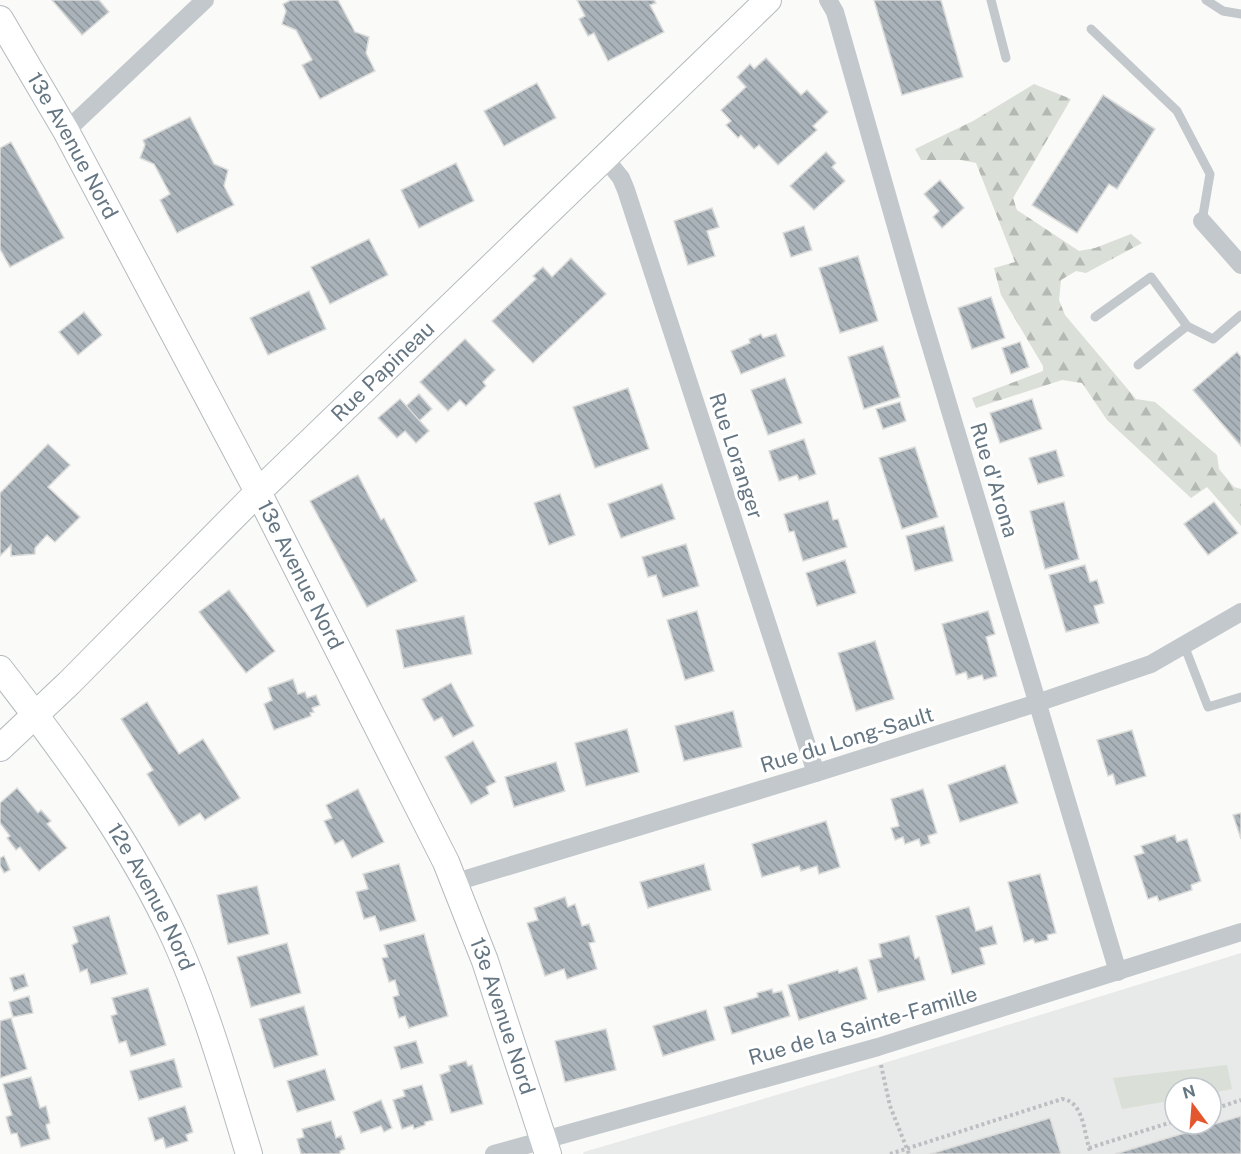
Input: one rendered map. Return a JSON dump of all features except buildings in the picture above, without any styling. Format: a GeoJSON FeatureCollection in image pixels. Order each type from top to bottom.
{"type":"FeatureCollection","features":[{"type":"Feature","properties":{"kind":"main road","name":"Rue Papineau"},"geometry":{"type":"LineString","coordinates":[[0,747],[36,716],[258,492],[768,0]]}},
{"type":"Feature","properties":{"kind":"main road","name":"13e Avenue Nord"},"geometry":{"type":"LineString","coordinates":[[0,19],[66,131],[258,492],[456,882],[485,961],[546,1147]]}},
{"type":"Feature","properties":{"kind":"main road","name":"12e Avenue Nord"},"geometry":{"type":"LineString","coordinates":[[0,669],[106,813],[160,909],[194,987],[221,1063],[249,1154]]}},
{"type":"Feature","properties":{"kind":"street"},"geometry":{"type":"LineString","coordinates":[[66,131],[205,0]]}},
{"type":"Feature","properties":{"kind":"street","name":"Rue d'Arona"},"geometry":{"type":"LineString","coordinates":[[828,0],[835,12],[919,308],[1118,972]]}},
{"type":"Feature","properties":{"kind":"street","name":"Rue Loranger"},"geometry":{"type":"LineString","coordinates":[[605,158],[621,178],[626,190],[816,773]]}},
{"type":"Feature","properties":{"kind":"street"},"geometry":{"type":"LineString","coordinates":[[1202,221],[1241,265]]}},
{"type":"Feature","properties":{"kind":"street","name":"Rue du Long-Sault"},"geometry":{"type":"LineString","coordinates":[[456,882],[816,773],[1037,703],[1151,664],[1241,612]]}},
{"type":"Feature","properties":{"kind":"street","name":"Rue de la Sainte-Famille"},"geometry":{"type":"LineString","coordinates":[[494,1154],[546,1147],[879,1047],[1241,932]]}},
{"type":"Feature","properties":{"kind":"lane"},"geometry":{"type":"LineString","coordinates":[[991,0],[1006,58]]}},
{"type":"Feature","properties":{"kind":"lane"},"geometry":{"type":"LineString","coordinates":[[1206,0],[1223,11],[1241,14]]}},
{"type":"Feature","properties":{"kind":"lane"},"geometry":{"type":"LineString","coordinates":[[1091,28],[1177,111],[1210,174],[1202,221]]}},
{"type":"Feature","properties":{"kind":"lane"},"geometry":{"type":"LineString","coordinates":[[1095,317],[1151,277],[1187,326],[1213,339],[1241,315]]}},
{"type":"Feature","properties":{"kind":"lane"},"geometry":{"type":"LineString","coordinates":[[1138,364],[1187,326]]}},
{"type":"Feature","properties":{"kind":"lane"},"geometry":{"type":"LineString","coordinates":[[1184,645],[1208,707],[1241,697]]}},
{"type":"Feature","properties":{"kind":"path"},"geometry":{"type":"LineString","coordinates":[[879,1047],[890,1106],[908,1152]]}},
{"type":"Feature","properties":{"kind":"path"},"geometry":{"type":"LineString","coordinates":[[890,1154],[908,1152],[1062,1099],[1070,1100],[1077,1105],[1089,1149],[1163,1125]]}},
{"type":"Feature","properties":{"kind":"path"},"geometry":{"type":"LineString","coordinates":[[1223,1106],[1241,1100]]}},
{"type":"Feature","properties":{"kind":"shaded area"},"geometry":{"type":"Polygon","coordinates":[[[1241,953],[1241,1154],[583,1154],[881,1064],[1241,953]]]}},
{"type":"Feature","properties":{"kind":"green space"},"geometry":{"type":"Polygon","coordinates":[[[1034,84],[1071,99],[1013,198],[1017,210],[1079,251],[1095,248],[1131,234],[1142,243],[1086,273],[1076,271],[1061,280],[1059,300],[1065,315],[1136,399],[1155,402],[1217,455],[1219,469],[1234,487],[1241,489],[1241,526],[1207,487],[1191,498],[1107,420],[1082,383],[1062,380],[976,408],[972,398],[1043,371],[1043,366],[1001,295],[994,268],[1015,262],[976,163],[961,160],[921,160],[915,149],[973,121],[1034,84]]]}},
{"type":"Feature","properties":{"kind":"green space"},"geometry":{"type":"Polygon","coordinates":[[[1227,1065],[1232,1089],[1223,1091],[1223,1076],[1163,1076],[1163,1102],[1122,1109],[1113,1078],[1227,1065]]]}}]}
